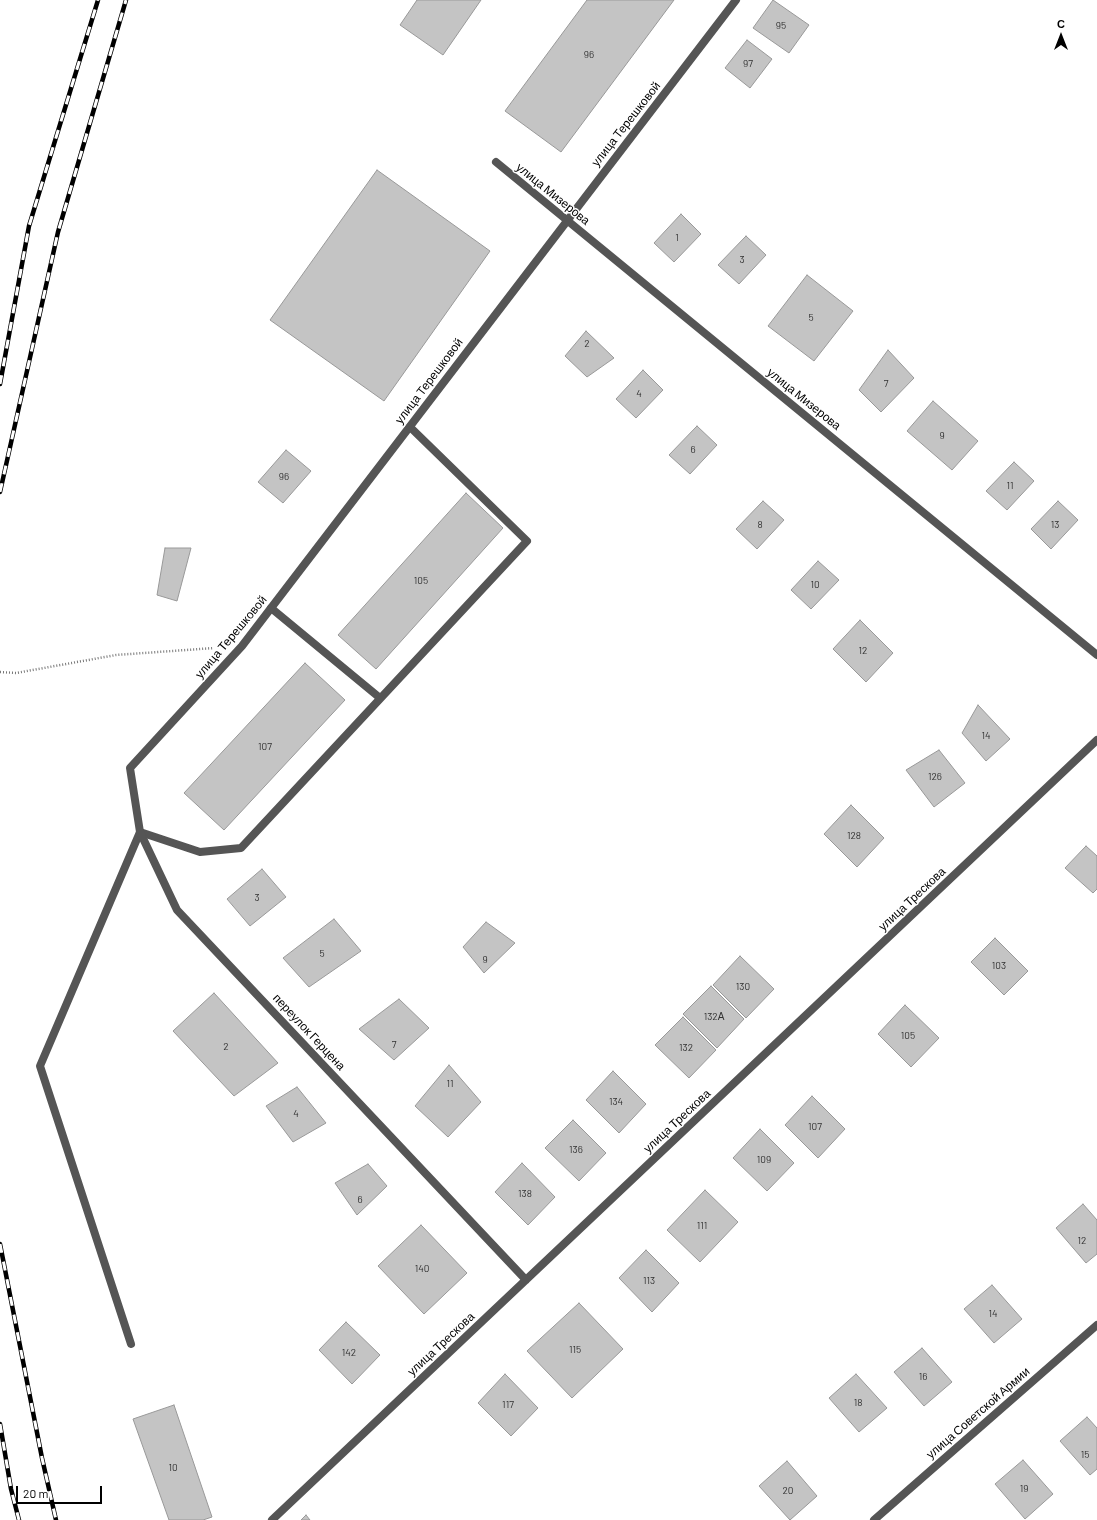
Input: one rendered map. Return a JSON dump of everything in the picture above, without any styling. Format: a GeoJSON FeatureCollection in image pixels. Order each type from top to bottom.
{"type":"FeatureCollection","features":[{"type":"Feature","properties":{"kind":"street","name":"улица Терешковой"},"geometry":{"type":"LineString","coordinates":[[130,768],[242,646],[566,220],[736,0]]}},
{"type":"Feature","properties":{"kind":"street","name":"улица Мизерова"},"geometry":{"type":"LineString","coordinates":[[496,162],[1097,655]]}},
{"type":"Feature","properties":{"kind":"street"},"geometry":{"type":"LineString","coordinates":[[131,1344],[40,1066],[140,832],[200,852],[241,848],[527,540],[410,427]]}},
{"type":"Feature","properties":{"kind":"street"},"geometry":{"type":"LineString","coordinates":[[271,608],[380,698]]}},
{"type":"Feature","properties":{"kind":"street","name":"улица Трескова"},"geometry":{"type":"LineString","coordinates":[[272,1520],[1097,740]]}},
{"type":"Feature","properties":{"kind":"street","name":"переулок Герцена"},"geometry":{"type":"LineString","coordinates":[[130,768],[140,832],[177,910],[526,1280]]}},
{"type":"Feature","properties":{"kind":"street","name":"улица Советской Армии"},"geometry":{"type":"LineString","coordinates":[[874,1520],[1097,1325]]}},
{"type":"Feature","properties":{"kind":"path"},"geometry":{"type":"LineString","coordinates":[[0,672],[16,673],[116,655],[242,646]]}},
{"type":"Feature","properties":{"kind":"building"},"geometry":{"type":"Polygon","coordinates":[[[417,0],[481,0],[443,55],[400,25],[417,0]]]}},
{"type":"Feature","properties":{"kind":"building"},"geometry":{"type":"Polygon","coordinates":[[[587,0],[674,0],[561,152],[505,111],[587,0]]]}},
{"type":"Feature","properties":{"kind":"building"},"geometry":{"type":"Polygon","coordinates":[[[773,0],[809,25],[789,53],[753,28],[773,0]]]}},
{"type":"Feature","properties":{"kind":"building"},"geometry":{"type":"Polygon","coordinates":[[[747,40],[772,59],[750,88],[725,68],[747,40]]]}},
{"type":"Feature","properties":{"kind":"building"},"geometry":{"type":"Polygon","coordinates":[[[377,170],[490,251],[384,401],[270,320],[377,170]]]}},
{"type":"Feature","properties":{"kind":"building"},"geometry":{"type":"Polygon","coordinates":[[[681,214],[701,234],[674,262],[654,243],[681,214]]]}},
{"type":"Feature","properties":{"kind":"building"},"geometry":{"type":"Polygon","coordinates":[[[746,236],[766,255],[739,284],[718,265],[746,236]]]}},
{"type":"Feature","properties":{"kind":"building"},"geometry":{"type":"Polygon","coordinates":[[[807,275],[853,311],[814,361],[768,326],[807,275]]]}},
{"type":"Feature","properties":{"kind":"building"},"geometry":{"type":"Polygon","coordinates":[[[586,331],[614,358],[587,377],[565,356],[586,331]]]}},
{"type":"Feature","properties":{"kind":"building"},"geometry":{"type":"Polygon","coordinates":[[[888,350],[914,378],[881,412],[859,390],[888,350]]]}},
{"type":"Feature","properties":{"kind":"building"},"geometry":{"type":"Polygon","coordinates":[[[643,370],[663,390],[636,418],[616,399],[643,370]]]}},
{"type":"Feature","properties":{"kind":"building"},"geometry":{"type":"Polygon","coordinates":[[[933,401],[978,441],[952,470],[907,431],[933,401]]]}},
{"type":"Feature","properties":{"kind":"building"},"geometry":{"type":"Polygon","coordinates":[[[697,426],[717,445],[690,474],[669,455],[697,426]]]}},
{"type":"Feature","properties":{"kind":"building"},"geometry":{"type":"Polygon","coordinates":[[[286,450],[311,471],[283,503],[258,482],[286,450]]]}},
{"type":"Feature","properties":{"kind":"building"},"geometry":{"type":"Polygon","coordinates":[[[1014,462],[1034,481],[1007,510],[986,491],[1014,462]]]}},
{"type":"Feature","properties":{"kind":"building"},"geometry":{"type":"Polygon","coordinates":[[[466,493],[503,528],[376,669],[338,635],[466,493]]]}},
{"type":"Feature","properties":{"kind":"building"},"geometry":{"type":"Polygon","coordinates":[[[763,501],[784,520],[757,549],[736,529],[763,501]]]}},
{"type":"Feature","properties":{"kind":"building"},"geometry":{"type":"Polygon","coordinates":[[[1058,501],[1078,520],[1051,549],[1031,529],[1058,501]]]}},
{"type":"Feature","properties":{"kind":"building"},"geometry":{"type":"Polygon","coordinates":[[[165,548],[191,548],[177,601],[157,595],[165,548]]]}},
{"type":"Feature","properties":{"kind":"building"},"geometry":{"type":"Polygon","coordinates":[[[818,561],[839,580],[811,609],[791,590],[818,561]]]}},
{"type":"Feature","properties":{"kind":"building"},"geometry":{"type":"Polygon","coordinates":[[[860,620],[893,653],[866,682],[833,649],[860,620]]]}},
{"type":"Feature","properties":{"kind":"building"},"geometry":{"type":"Polygon","coordinates":[[[305,663],[345,700],[224,830],[184,793],[305,663]]]}},
{"type":"Feature","properties":{"kind":"building"},"geometry":{"type":"Polygon","coordinates":[[[978,705],[1010,739],[986,761],[962,733],[978,705]]]}},
{"type":"Feature","properties":{"kind":"building"},"geometry":{"type":"Polygon","coordinates":[[[939,750],[965,783],[934,807],[906,770],[939,750]]]}},
{"type":"Feature","properties":{"kind":"building"},"geometry":{"type":"Polygon","coordinates":[[[851,805],[884,838],[857,867],[824,834],[851,805]]]}},
{"type":"Feature","properties":{"kind":"building"},"geometry":{"type":"Polygon","coordinates":[[[1086,846],[1097,856],[1097,889],[1093,893],[1065,868],[1086,846]]]}},
{"type":"Feature","properties":{"kind":"building"},"geometry":{"type":"Polygon","coordinates":[[[262,869],[286,897],[250,926],[227,899],[262,869]]]}},
{"type":"Feature","properties":{"kind":"building"},"geometry":{"type":"Polygon","coordinates":[[[334,919],[361,951],[309,987],[283,958],[334,919]]]}},
{"type":"Feature","properties":{"kind":"building"},"geometry":{"type":"Polygon","coordinates":[[[486,922],[515,943],[484,973],[463,947],[486,922]]]}},
{"type":"Feature","properties":{"kind":"building"},"geometry":{"type":"Polygon","coordinates":[[[995,938],[1028,971],[1004,995],[971,962],[995,938]]]}},
{"type":"Feature","properties":{"kind":"building"},"geometry":{"type":"Polygon","coordinates":[[[740,956],[774,989],[746,1018],[713,985],[740,956]]]}},
{"type":"Feature","properties":{"kind":"building"},"geometry":{"type":"Polygon","coordinates":[[[711,986],[744,1019],[717,1048],[683,1014],[711,986]]]}},
{"type":"Feature","properties":{"kind":"building"},"geometry":{"type":"Polygon","coordinates":[[[214,993],[278,1063],[234,1096],[173,1031],[214,993]]]}},
{"type":"Feature","properties":{"kind":"building"},"geometry":{"type":"Polygon","coordinates":[[[399,999],[429,1028],[394,1060],[359,1029],[399,999]]]}},
{"type":"Feature","properties":{"kind":"building"},"geometry":{"type":"Polygon","coordinates":[[[905,1005],[939,1038],[911,1067],[878,1034],[905,1005]]]}},
{"type":"Feature","properties":{"kind":"building"},"geometry":{"type":"Polygon","coordinates":[[[683,1017],[716,1050],[689,1078],[655,1045],[683,1017]]]}},
{"type":"Feature","properties":{"kind":"building"},"geometry":{"type":"Polygon","coordinates":[[[449,1065],[481,1102],[448,1137],[415,1106],[449,1065]]]}},
{"type":"Feature","properties":{"kind":"building"},"geometry":{"type":"Polygon","coordinates":[[[613,1071],[646,1104],[619,1133],[586,1100],[613,1071]]]}},
{"type":"Feature","properties":{"kind":"building"},"geometry":{"type":"Polygon","coordinates":[[[297,1087],[326,1123],[293,1142],[266,1106],[297,1087]]]}},
{"type":"Feature","properties":{"kind":"building"},"geometry":{"type":"Polygon","coordinates":[[[812,1096],[845,1129],[818,1158],[785,1125],[812,1096]]]}},
{"type":"Feature","properties":{"kind":"building"},"geometry":{"type":"Polygon","coordinates":[[[573,1120],[606,1153],[579,1181],[545,1148],[573,1120]]]}},
{"type":"Feature","properties":{"kind":"building"},"geometry":{"type":"Polygon","coordinates":[[[760,1129],[794,1163],[767,1191],[733,1158],[760,1129]]]}},
{"type":"Feature","properties":{"kind":"building"},"geometry":{"type":"Polygon","coordinates":[[[522,1163],[555,1197],[528,1225],[495,1192],[522,1163]]]}},
{"type":"Feature","properties":{"kind":"building"},"geometry":{"type":"Polygon","coordinates":[[[368,1164],[387,1186],[357,1215],[335,1183],[368,1164]]]}},
{"type":"Feature","properties":{"kind":"building"},"geometry":{"type":"Polygon","coordinates":[[[705,1190],[738,1222],[700,1262],[667,1230],[705,1190]]]}},
{"type":"Feature","properties":{"kind":"building"},"geometry":{"type":"Polygon","coordinates":[[[1083,1204],[1097,1220],[1097,1254],[1086,1263],[1056,1228],[1083,1204]]]}},
{"type":"Feature","properties":{"kind":"building"},"geometry":{"type":"Polygon","coordinates":[[[421,1225],[467,1273],[424,1314],[378,1266],[421,1225]]]}},
{"type":"Feature","properties":{"kind":"building"},"geometry":{"type":"Polygon","coordinates":[[[646,1250],[679,1283],[652,1312],[619,1278],[646,1250]]]}},
{"type":"Feature","properties":{"kind":"building"},"geometry":{"type":"Polygon","coordinates":[[[992,1285],[1022,1319],[994,1343],[964,1309],[992,1285]]]}},
{"type":"Feature","properties":{"kind":"building"},"geometry":{"type":"Polygon","coordinates":[[[579,1303],[623,1349],[572,1398],[527,1351],[579,1303]]]}},
{"type":"Feature","properties":{"kind":"building"},"geometry":{"type":"Polygon","coordinates":[[[346,1322],[380,1355],[352,1384],[319,1350],[346,1322]]]}},
{"type":"Feature","properties":{"kind":"building"},"geometry":{"type":"Polygon","coordinates":[[[922,1348],[952,1382],[924,1406],[894,1372],[922,1348]]]}},
{"type":"Feature","properties":{"kind":"building"},"geometry":{"type":"Polygon","coordinates":[[[505,1374],[538,1408],[511,1436],[478,1403],[505,1374]]]}},
{"type":"Feature","properties":{"kind":"building"},"geometry":{"type":"Polygon","coordinates":[[[856,1374],[887,1408],[859,1432],[829,1398],[856,1374]]]}},
{"type":"Feature","properties":{"kind":"building"},"geometry":{"type":"Polygon","coordinates":[[[174,1405],[212,1517],[203,1520],[169,1520],[133,1419],[174,1405]]]}},
{"type":"Feature","properties":{"kind":"building"},"geometry":{"type":"Polygon","coordinates":[[[1087,1417],[1097,1428],[1097,1469],[1090,1475],[1060,1441],[1087,1417]]]}},
{"type":"Feature","properties":{"kind":"building"},"geometry":{"type":"Polygon","coordinates":[[[1023,1460],[1053,1494],[1025,1519],[995,1484],[1023,1460]]]}},
{"type":"Feature","properties":{"kind":"building"},"geometry":{"type":"Polygon","coordinates":[[[787,1461],[817,1496],[790,1520],[759,1486],[787,1461]]]}},
{"type":"Feature","properties":{"kind":"building"},"geometry":{"type":"Polygon","coordinates":[[[306,1515],[310,1520],[301,1520],[306,1515]]]}},
{"type":"Feature","properties":{"kind":"railway"},"geometry":{"type":"LineString","coordinates":[[0,384],[29,226],[98,0]]}},
{"type":"Feature","properties":{"kind":"railway"},"geometry":{"type":"LineString","coordinates":[[0,492],[58,232],[126,0]]}},
{"type":"Feature","properties":{"kind":"railway"},"geometry":{"type":"LineString","coordinates":[[0,1244],[42,1458],[56,1520]]}},
{"type":"Feature","properties":{"kind":"railway"},"geometry":{"type":"LineString","coordinates":[[0,1424],[11,1489],[19,1520]]}}]}
